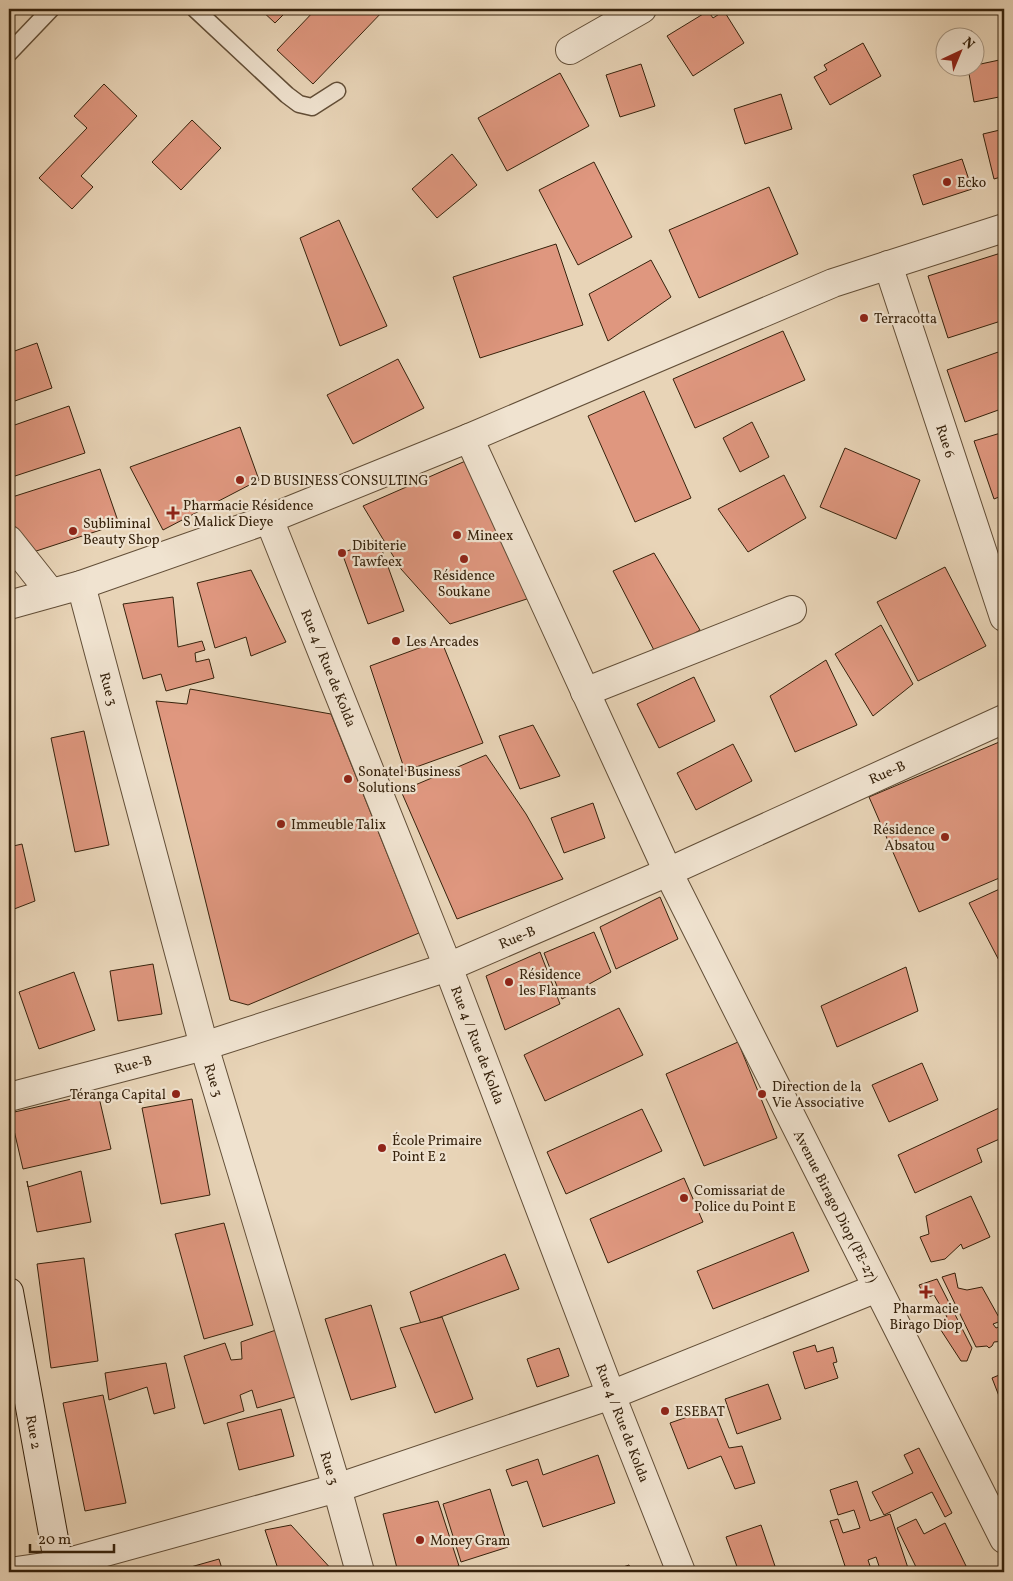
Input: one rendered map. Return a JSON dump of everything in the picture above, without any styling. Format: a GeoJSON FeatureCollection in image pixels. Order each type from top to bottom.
{"type":"FeatureCollection","features":[{"type":"Feature","properties":{"kind":"street"},"geometry":{"type":"LineString","coordinates":[[570,50],[642,9]]}},
{"type":"Feature","properties":{"kind":"street"},"geometry":{"type":"LineString","coordinates":[[9,605],[82,585],[269,519],[469,438],[833,283],[1004,228]]}},
{"type":"Feature","properties":{"kind":"street","name":"Rue 6"},"geometry":{"type":"LineString","coordinates":[[888,265],[1004,616]]}},
{"type":"Feature","properties":{"kind":"street","name":"Avenue Birago Diop (PE-27)"},"geometry":{"type":"LineString","coordinates":[[469,438],[668,872],[1004,1539]]}},
{"type":"Feature","properties":{"kind":"street","name":"Rue 4 / Rue de Kolda"},"geometry":{"type":"LineString","coordinates":[[269,519],[448,967],[611,1395],[681,1572]]}},
{"type":"Feature","properties":{"kind":"street"},"geometry":{"type":"LineString","coordinates":[[9,540],[51,593]]}},
{"type":"Feature","properties":{"kind":"street","name":"Rue 3"},"geometry":{"type":"LineString","coordinates":[[82,585],[204,1046],[337,1488],[360,1572]]}},
{"type":"Feature","properties":{"kind":"street"},"geometry":{"type":"LineString","coordinates":[[585,692],[792,610]]}},
{"type":"Feature","properties":{"kind":"street","name":"Rue-B"},"geometry":{"type":"LineString","coordinates":[[9,1097],[204,1046],[448,967],[668,872],[1004,719]]}},
{"type":"Feature","properties":{"kind":"street"},"geometry":{"type":"LineString","coordinates":[[9,1572],[59,1568],[337,1488],[611,1395],[878,1288]]}},
{"type":"Feature","properties":{"kind":"street","name":"Rue 2"},"geometry":{"type":"LineString","coordinates":[[9,1292],[59,1568]]}},
{"type":"Feature","properties":{"kind":"lane"},"geometry":{"type":"LineString","coordinates":[[9,53],[51,9]]}},
{"type":"Feature","properties":{"kind":"lane"},"geometry":{"type":"LineString","coordinates":[[195,9],[299,104],[312,107],[337,91]]}},
{"type":"Feature","properties":{"kind":"building"},"geometry":{"type":"Polygon","coordinates":[[[260,9],[289,9],[275,23],[260,9]]]}},
{"type":"Feature","properties":{"kind":"building"},"geometry":{"type":"Polygon","coordinates":[[[316,9],[385,9],[313,84],[277,50],[316,9]]]}},
{"type":"Feature","properties":{"kind":"building"},"geometry":{"type":"Polygon","coordinates":[[[708,11],[713,18],[724,11],[744,43],[693,76],[667,36],[708,11]]]}},
{"type":"Feature","properties":{"kind":"building"},"geometry":{"type":"Polygon","coordinates":[[[863,43],[881,76],[830,105],[814,77],[827,70],[824,65],[863,43]]]}},
{"type":"Feature","properties":{"kind":"building"},"geometry":{"type":"Polygon","coordinates":[[[1004,59],[1004,96],[974,102],[970,78],[986,78],[986,63],[1004,59]]]}},
{"type":"Feature","properties":{"kind":"building"},"geometry":{"type":"Polygon","coordinates":[[[641,64],[655,106],[620,117],[606,75],[641,64]]]}},
{"type":"Feature","properties":{"kind":"building"},"geometry":{"type":"Polygon","coordinates":[[[560,73],[589,126],[507,171],[478,118],[560,73]]]}},
{"type":"Feature","properties":{"kind":"building"},"geometry":{"type":"Polygon","coordinates":[[[104,84],[137,116],[81,176],[93,187],[72,209],[39,178],[87,128],[74,116],[104,84]]]}},
{"type":"Feature","properties":{"kind":"building"},"geometry":{"type":"Polygon","coordinates":[[[781,94],[792,129],[745,144],[734,109],[781,94]]]}},
{"type":"Feature","properties":{"kind":"building"},"geometry":{"type":"Polygon","coordinates":[[[192,120],[221,148],[181,190],[152,162],[192,120]]]}},
{"type":"Feature","properties":{"kind":"building"},"geometry":{"type":"Polygon","coordinates":[[[1004,129],[1004,176],[994,179],[983,134],[1004,129]]]}},
{"type":"Feature","properties":{"kind":"building"},"geometry":{"type":"Polygon","coordinates":[[[452,154],[477,185],[437,218],[412,189],[452,154]]]}},
{"type":"Feature","properties":{"kind":"building"},"geometry":{"type":"Polygon","coordinates":[[[962,159],[972,189],[923,205],[913,175],[962,159]]]}},
{"type":"Feature","properties":{"kind":"building"},"geometry":{"type":"Polygon","coordinates":[[[594,162],[632,237],[578,265],[539,190],[594,162]]]}},
{"type":"Feature","properties":{"kind":"building"},"geometry":{"type":"Polygon","coordinates":[[[769,187],[798,254],[699,298],[669,230],[769,187]]]}},
{"type":"Feature","properties":{"kind":"building"},"geometry":{"type":"Polygon","coordinates":[[[339,220],[387,326],[340,346],[300,238],[339,220]]]}},
{"type":"Feature","properties":{"kind":"building"},"geometry":{"type":"Polygon","coordinates":[[[556,244],[583,325],[480,358],[453,277],[556,244]]]}},
{"type":"Feature","properties":{"kind":"building"},"geometry":{"type":"Polygon","coordinates":[[[1004,252],[1004,320],[948,338],[928,276],[1004,252]]]}},
{"type":"Feature","properties":{"kind":"building"},"geometry":{"type":"Polygon","coordinates":[[[651,260],[671,297],[608,341],[589,294],[651,260]]]}},
{"type":"Feature","properties":{"kind":"building"},"geometry":{"type":"Polygon","coordinates":[[[783,331],[805,380],[695,428],[673,379],[783,331]]]}},
{"type":"Feature","properties":{"kind":"building"},"geometry":{"type":"Polygon","coordinates":[[[37,343],[52,388],[9,403],[9,353],[37,343]]]}},
{"type":"Feature","properties":{"kind":"building"},"geometry":{"type":"Polygon","coordinates":[[[1004,350],[1004,408],[965,422],[947,370],[1004,350]]]}},
{"type":"Feature","properties":{"kind":"building"},"geometry":{"type":"Polygon","coordinates":[[[398,359],[424,408],[353,444],[327,395],[398,359]]]}},
{"type":"Feature","properties":{"kind":"building"},"geometry":{"type":"Polygon","coordinates":[[[644,391],[691,498],[635,522],[588,416],[644,391]]]}},
{"type":"Feature","properties":{"kind":"building"},"geometry":{"type":"Polygon","coordinates":[[[69,406],[85,453],[9,478],[9,427],[69,406]]]}},
{"type":"Feature","properties":{"kind":"building"},"geometry":{"type":"Polygon","coordinates":[[[752,422],[769,457],[740,472],[723,438],[752,422]]]}},
{"type":"Feature","properties":{"kind":"building"},"geometry":{"type":"Polygon","coordinates":[[[240,427],[259,480],[163,530],[130,467],[240,427]]]}},
{"type":"Feature","properties":{"kind":"building"},"geometry":{"type":"Polygon","coordinates":[[[1004,432],[1004,495],[994,499],[974,441],[1004,432]]]}},
{"type":"Feature","properties":{"kind":"building"},"geometry":{"type":"Polygon","coordinates":[[[845,448],[920,480],[896,539],[820,507],[845,448]]]}},
{"type":"Feature","properties":{"kind":"building"},"geometry":{"type":"Polygon","coordinates":[[[470,459],[536,596],[450,624],[401,569],[363,506],[470,459]]]}},
{"type":"Feature","properties":{"kind":"building"},"geometry":{"type":"Polygon","coordinates":[[[100,469],[119,524],[24,555],[9,509],[9,498],[100,469]]]}},
{"type":"Feature","properties":{"kind":"building"},"geometry":{"type":"Polygon","coordinates":[[[784,475],[806,518],[748,552],[718,509],[784,475]]]}},
{"type":"Feature","properties":{"kind":"building"},"geometry":{"type":"Polygon","coordinates":[[[378,539],[404,611],[368,624],[342,553],[378,539]]]}},
{"type":"Feature","properties":{"kind":"building"},"geometry":{"type":"Polygon","coordinates":[[[654,553],[700,630],[657,656],[613,571],[654,553]]]}},
{"type":"Feature","properties":{"kind":"building"},"geometry":{"type":"Polygon","coordinates":[[[945,567],[986,646],[918,681],[877,602],[945,567]]]}},
{"type":"Feature","properties":{"kind":"building"},"geometry":{"type":"Polygon","coordinates":[[[251,570],[286,642],[251,656],[246,637],[215,648],[197,583],[251,570]]]}},
{"type":"Feature","properties":{"kind":"building"},"geometry":{"type":"Polygon","coordinates":[[[173,597],[178,647],[202,641],[205,650],[195,653],[196,662],[209,659],[214,678],[166,691],[161,674],[143,679],[123,604],[173,597]]]}},
{"type":"Feature","properties":{"kind":"building"},"geometry":{"type":"Polygon","coordinates":[[[881,625],[913,684],[873,716],[835,654],[881,625]]]}},
{"type":"Feature","properties":{"kind":"building"},"geometry":{"type":"Polygon","coordinates":[[[441,640],[483,743],[405,771],[370,666],[441,640]]]}},
{"type":"Feature","properties":{"kind":"building"},"geometry":{"type":"Polygon","coordinates":[[[826,660],[857,725],[795,752],[770,696],[826,660]]]}},
{"type":"Feature","properties":{"kind":"building"},"geometry":{"type":"Polygon","coordinates":[[[694,677],[715,721],[659,748],[637,704],[694,677]]]}},
{"type":"Feature","properties":{"kind":"building","name":"Immeuble Talix"},"geometry":{"type":"Polygon","coordinates":[[[190,689],[331,714],[419,933],[248,1005],[230,1000],[156,701],[187,704],[190,689]]]}},
{"type":"Feature","properties":{"kind":"building"},"geometry":{"type":"Polygon","coordinates":[[[533,725],[560,776],[520,789],[499,736],[533,725]]]}},
{"type":"Feature","properties":{"kind":"building"},"geometry":{"type":"Polygon","coordinates":[[[84,731],[109,845],[75,852],[51,738],[84,731]]]}},
{"type":"Feature","properties":{"kind":"building","name":"Résidence Absatou"},"geometry":{"type":"Polygon","coordinates":[[[1004,740],[1004,876],[919,912],[869,797],[1004,740]]]}},
{"type":"Feature","properties":{"kind":"building"},"geometry":{"type":"Polygon","coordinates":[[[733,744],[752,781],[696,810],[677,773],[733,744]]]}},
{"type":"Feature","properties":{"kind":"building"},"geometry":{"type":"Polygon","coordinates":[[[486,755],[526,814],[563,879],[457,919],[401,791],[486,755]]]}},
{"type":"Feature","properties":{"kind":"building"},"geometry":{"type":"Polygon","coordinates":[[[593,803],[605,838],[564,853],[551,818],[593,803]]]}},
{"type":"Feature","properties":{"kind":"building"},"geometry":{"type":"Polygon","coordinates":[[[22,844],[35,901],[9,911],[9,847],[22,844]]]}},
{"type":"Feature","properties":{"kind":"building"},"geometry":{"type":"Polygon","coordinates":[[[1004,887],[1004,970],[969,903],[1004,887]]]}},
{"type":"Feature","properties":{"kind":"building"},"geometry":{"type":"Polygon","coordinates":[[[660,897],[678,939],[616,969],[600,927],[660,897]]]}},
{"type":"Feature","properties":{"kind":"building"},"geometry":{"type":"Polygon","coordinates":[[[594,932],[611,972],[562,999],[544,953],[594,932]]]}},
{"type":"Feature","properties":{"kind":"building"},"geometry":{"type":"Polygon","coordinates":[[[540,952],[560,1004],[505,1030],[486,976],[540,952]]]}},
{"type":"Feature","properties":{"kind":"building"},"geometry":{"type":"Polygon","coordinates":[[[153,964],[162,1014],[118,1021],[110,971],[153,964]]]}},
{"type":"Feature","properties":{"kind":"building"},"geometry":{"type":"Polygon","coordinates":[[[906,967],[918,1011],[837,1047],[821,1006],[906,967]]]}},
{"type":"Feature","properties":{"kind":"building"},"geometry":{"type":"Polygon","coordinates":[[[74,972],[95,1030],[39,1049],[19,992],[74,972]]]}},
{"type":"Feature","properties":{"kind":"building"},"geometry":{"type":"Polygon","coordinates":[[[619,1008],[643,1055],[545,1101],[524,1055],[619,1008]]]}},
{"type":"Feature","properties":{"kind":"building"},"geometry":{"type":"Polygon","coordinates":[[[738,1042],[777,1138],[704,1166],[666,1074],[738,1042]]]}},
{"type":"Feature","properties":{"kind":"building"},"geometry":{"type":"Polygon","coordinates":[[[922,1063],[938,1100],[889,1122],[872,1085],[922,1063]]]}},
{"type":"Feature","properties":{"kind":"building"},"geometry":{"type":"Polygon","coordinates":[[[98,1093],[111,1149],[23,1169],[10,1113],[98,1093]]]}},
{"type":"Feature","properties":{"kind":"building"},"geometry":{"type":"Polygon","coordinates":[[[192,1099],[210,1195],[161,1204],[142,1108],[192,1099]]]}},
{"type":"Feature","properties":{"kind":"building"},"geometry":{"type":"Polygon","coordinates":[[[999,1108],[1004,1119],[1004,1137],[977,1149],[982,1162],[915,1193],[898,1155],[999,1108]]]}},
{"type":"Feature","properties":{"kind":"building"},"geometry":{"type":"Polygon","coordinates":[[[642,1109],[662,1151],[566,1194],[547,1152],[642,1109]]]}},
{"type":"Feature","properties":{"kind":"building"},"geometry":{"type":"Polygon","coordinates":[[[81,1171],[91,1222],[37,1232],[28,1187],[81,1171]]]}},
{"type":"Feature","properties":{"kind":"building"},"geometry":{"type":"Polygon","coordinates":[[[684,1178],[703,1222],[608,1263],[590,1219],[684,1178]]]}},
{"type":"Feature","properties":{"kind":"building"},"geometry":{"type":"Polygon","coordinates":[[[971,1196],[990,1237],[963,1249],[961,1244],[945,1259],[931,1262],[920,1237],[929,1234],[926,1216],[971,1196]]]}},
{"type":"Feature","properties":{"kind":"building"},"geometry":{"type":"Polygon","coordinates":[[[224,1223],[253,1325],[204,1339],[175,1234],[224,1223]]]}},
{"type":"Feature","properties":{"kind":"building"},"geometry":{"type":"Polygon","coordinates":[[[793,1232],[809,1271],[713,1309],[697,1271],[793,1232]]]}},
{"type":"Feature","properties":{"kind":"building"},"geometry":{"type":"Polygon","coordinates":[[[505,1254],[519,1289],[421,1324],[410,1292],[505,1254]]]}},
{"type":"Feature","properties":{"kind":"building"},"geometry":{"type":"Polygon","coordinates":[[[84,1258],[98,1361],[51,1368],[37,1264],[84,1258]]]}},
{"type":"Feature","properties":{"kind":"building"},"geometry":{"type":"Polygon","coordinates":[[[955,1273],[958,1288],[967,1290],[982,1287],[1001,1321],[993,1324],[996,1328],[1004,1325],[1004,1341],[994,1342],[989,1348],[987,1346],[976,1347],[942,1277],[955,1273]]]}},
{"type":"Feature","properties":{"kind":"building"},"geometry":{"type":"Polygon","coordinates":[[[937,1279],[972,1348],[967,1361],[961,1361],[935,1321],[947,1317],[934,1295],[925,1298],[919,1285],[937,1279]]]}},
{"type":"Feature","properties":{"kind":"building"},"geometry":{"type":"Polygon","coordinates":[[[371,1305],[396,1387],[351,1400],[325,1319],[371,1305]]]}},
{"type":"Feature","properties":{"kind":"building"},"geometry":{"type":"Polygon","coordinates":[[[442,1317],[473,1399],[435,1413],[400,1328],[442,1317]]]}},
{"type":"Feature","properties":{"kind":"building"},"geometry":{"type":"Polygon","coordinates":[[[276,1330],[295,1397],[257,1408],[252,1390],[240,1395],[244,1411],[204,1424],[184,1356],[225,1343],[231,1360],[242,1359],[241,1342],[276,1330]]]}},
{"type":"Feature","properties":{"kind":"building"},"geometry":{"type":"Polygon","coordinates":[[[815,1345],[817,1352],[833,1347],[837,1362],[833,1363],[838,1378],[805,1389],[793,1352],[815,1345]]]}},
{"type":"Feature","properties":{"kind":"building"},"geometry":{"type":"Polygon","coordinates":[[[559,1348],[569,1376],[537,1387],[527,1359],[559,1348]]]}},
{"type":"Feature","properties":{"kind":"building"},"geometry":{"type":"Polygon","coordinates":[[[166,1363],[175,1408],[154,1414],[147,1387],[109,1400],[105,1373],[166,1363]]]}},
{"type":"Feature","properties":{"kind":"building"},"geometry":{"type":"Polygon","coordinates":[[[1004,1373],[1004,1409],[992,1378],[1004,1373]]]}},
{"type":"Feature","properties":{"kind":"building"},"geometry":{"type":"Polygon","coordinates":[[[768,1384],[781,1419],[737,1434],[725,1399],[768,1384]]]}},
{"type":"Feature","properties":{"kind":"building"},"geometry":{"type":"Polygon","coordinates":[[[103,1395],[126,1503],[85,1511],[63,1403],[103,1395]]]}},
{"type":"Feature","properties":{"kind":"building"},"geometry":{"type":"Polygon","coordinates":[[[713,1408],[729,1448],[742,1446],[755,1483],[735,1489],[721,1456],[688,1469],[670,1423],[713,1408]]]}},
{"type":"Feature","properties":{"kind":"building"},"geometry":{"type":"Polygon","coordinates":[[[281,1409],[294,1456],[239,1470],[227,1423],[281,1409]]]}},
{"type":"Feature","properties":{"kind":"building"},"geometry":{"type":"Polygon","coordinates":[[[919,1448],[952,1513],[945,1517],[932,1492],[884,1515],[872,1492],[913,1473],[904,1455],[919,1448]]]}},
{"type":"Feature","properties":{"kind":"building"},"geometry":{"type":"Polygon","coordinates":[[[598,1455],[615,1503],[543,1527],[527,1481],[512,1486],[506,1470],[538,1459],[543,1475],[598,1455]]]}},
{"type":"Feature","properties":{"kind":"building"},"geometry":{"type":"Polygon","coordinates":[[[857,1481],[870,1521],[890,1514],[908,1568],[894,1572],[881,1572],[876,1557],[868,1560],[872,1572],[847,1572],[830,1521],[838,1519],[843,1533],[860,1528],[854,1510],[838,1515],[830,1490],[857,1481]]]}},
{"type":"Feature","properties":{"kind":"building"},"geometry":{"type":"Polygon","coordinates":[[[490,1489],[508,1547],[461,1562],[443,1504],[490,1489]]]}},
{"type":"Feature","properties":{"kind":"building","name":"Money Gram"},"geometry":{"type":"Polygon","coordinates":[[[438,1501],[459,1566],[439,1570],[440,1572],[398,1572],[383,1514],[438,1501]]]}},
{"type":"Feature","properties":{"kind":"building"},"geometry":{"type":"Polygon","coordinates":[[[916,1519],[924,1534],[945,1523],[967,1568],[959,1572],[905,1572],[916,1567],[897,1528],[916,1519]]]}},
{"type":"Feature","properties":{"kind":"building"},"geometry":{"type":"Polygon","coordinates":[[[291,1525],[334,1572],[279,1572],[265,1530],[291,1525]]]}},
{"type":"Feature","properties":{"kind":"building"},"geometry":{"type":"Polygon","coordinates":[[[761,1525],[777,1572],[739,1572],[726,1537],[761,1525]]]}},
{"type":"Feature","properties":{"kind":"building"},"geometry":{"type":"Polygon","coordinates":[[[219,1559],[223,1572],[173,1572],[219,1559]]]}},
{"type":"Feature","properties":{"kind":"building"},"geometry":{"type":"Polygon","coordinates":[[[629,1565],[632,1572],[608,1572],[629,1565]]]}},
{"type":"Feature","properties":{"kind":"place","name":"Ecko"},"geometry":{"type":"Point","coordinates":[947,182]}},
{"type":"Feature","properties":{"kind":"place","name":"Terracotta"},"geometry":{"type":"Point","coordinates":[864,318]}},
{"type":"Feature","properties":{"kind":"place","name":"2 D BUSINESS CONSULTING"},"geometry":{"type":"Point","coordinates":[240,480]}},
{"type":"Feature","properties":{"kind":"place","name":"Pharmacie Résidence S Malick Dieye"},"geometry":{"type":"Point","coordinates":[173,513]}},
{"type":"Feature","properties":{"kind":"place","name":"Subliminal Beauty Shop"},"geometry":{"type":"Point","coordinates":[73,531]}},
{"type":"Feature","properties":{"kind":"place","name":"Mineex"},"geometry":{"type":"Point","coordinates":[457,535]}},
{"type":"Feature","properties":{"kind":"place","name":"Dibiterie Tawfeex"},"geometry":{"type":"Point","coordinates":[342,553]}},
{"type":"Feature","properties":{"kind":"place","name":"Résidence Soukane"},"geometry":{"type":"Point","coordinates":[464,559]}},
{"type":"Feature","properties":{"kind":"place","name":"Les Arcades"},"geometry":{"type":"Point","coordinates":[396,641]}},
{"type":"Feature","properties":{"kind":"place","name":"Sonatel Business Solutions"},"geometry":{"type":"Point","coordinates":[348,779]}},
{"type":"Feature","properties":{"kind":"place","name":"Immeuble Talix"},"geometry":{"type":"Point","coordinates":[281,824]}},
{"type":"Feature","properties":{"kind":"place","name":"Résidence Absatou"},"geometry":{"type":"Point","coordinates":[945,837]}},
{"type":"Feature","properties":{"kind":"place","name":"Résidence les Flamants"},"geometry":{"type":"Point","coordinates":[509,982]}},
{"type":"Feature","properties":{"kind":"place","name":"Téranga Capital"},"geometry":{"type":"Point","coordinates":[176,1094]}},
{"type":"Feature","properties":{"kind":"place","name":"Direction de la Vie Associative"},"geometry":{"type":"Point","coordinates":[762,1094]}},
{"type":"Feature","properties":{"kind":"place","name":"École Primaire Point E 2"},"geometry":{"type":"Point","coordinates":[382,1148]}},
{"type":"Feature","properties":{"kind":"place","name":"Comissariat de Police du Point E"},"geometry":{"type":"Point","coordinates":[684,1198]}},
{"type":"Feature","properties":{"kind":"place","name":"Pharmacie Birago Diop"},"geometry":{"type":"Point","coordinates":[926,1292]}},
{"type":"Feature","properties":{"kind":"place","name":"ESEBAT"},"geometry":{"type":"Point","coordinates":[665,1411]}},
{"type":"Feature","properties":{"kind":"place","name":"Money Gram"},"geometry":{"type":"Point","coordinates":[420,1540]}}]}
